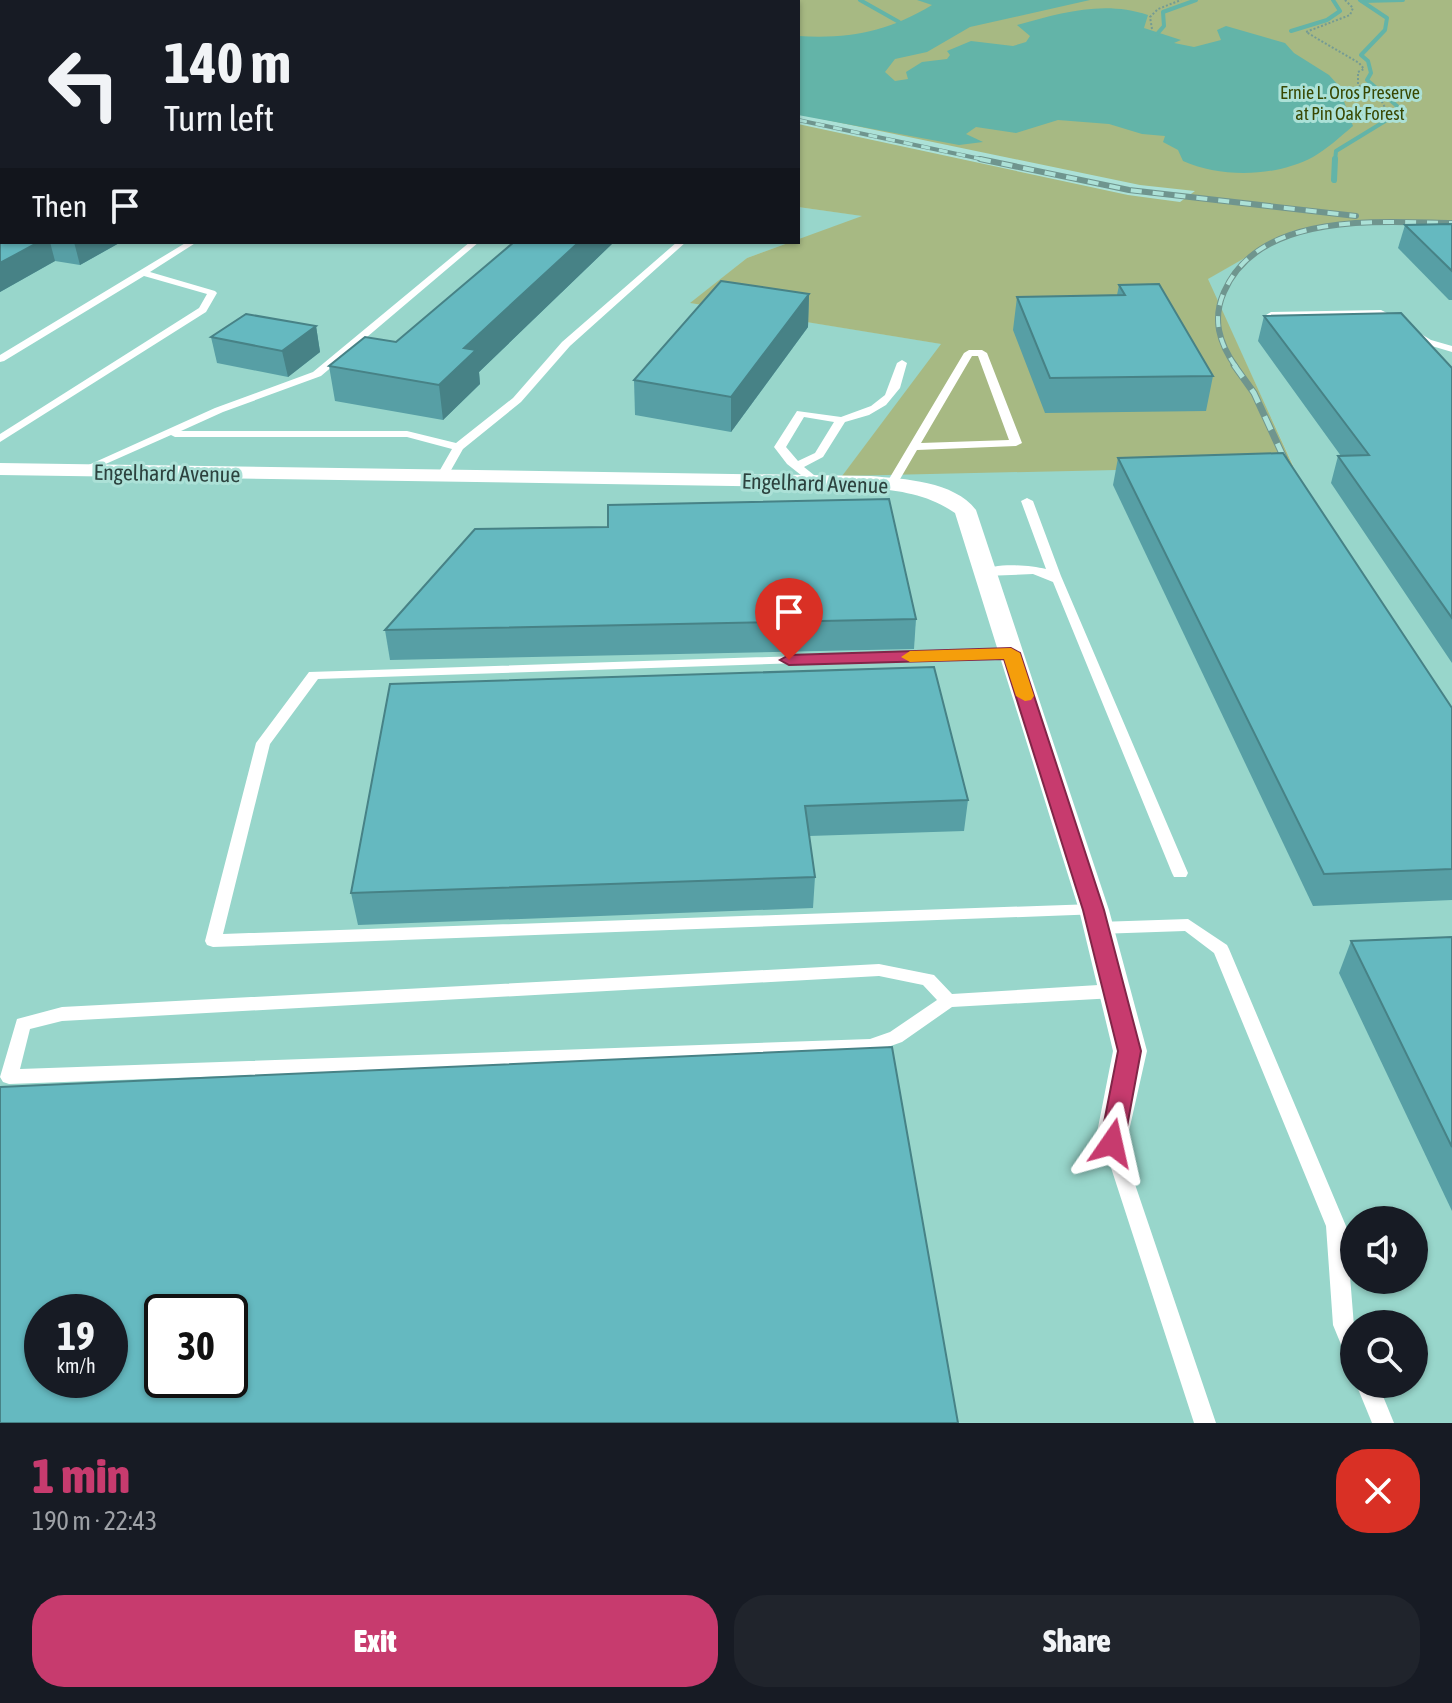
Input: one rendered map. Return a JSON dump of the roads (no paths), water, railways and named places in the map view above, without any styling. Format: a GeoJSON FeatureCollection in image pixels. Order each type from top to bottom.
{"type":"FeatureCollection","features":[{"type":"Feature","properties":{"kind":"street","name":"Engelhard Avenue"},"geometry":{"type":"LineString","coordinates":[[0,469],[892,484],[934,493],[965,510],[1096,919],[1130,1051],[1112,1143]]}},
{"type":"Feature","properties":{"kind":"lane"},"geometry":{"type":"LineString","coordinates":[[0,359],[190,244]]}},
{"type":"Feature","properties":{"kind":"lane"},"geometry":{"type":"LineString","coordinates":[[79,472],[317,374],[473,244]]}},
{"type":"Feature","properties":{"kind":"lane"},"geometry":{"type":"LineString","coordinates":[[442,477],[458,447],[517,400],[566,344],[680,244]]}},
{"type":"Feature","properties":{"kind":"lane"},"geometry":{"type":"LineString","coordinates":[[0,439],[203,310],[212,293],[142,272]]}},
{"type":"Feature","properties":{"kind":"lane"},"geometry":{"type":"LineString","coordinates":[[1271,315],[1381,313],[1428,342],[1452,349]]}},
{"type":"Feature","properties":{"kind":"lane"},"geometry":{"type":"LineString","coordinates":[[892,484],[913,447],[969,353],[982,353],[1016,443],[913,447]]}},
{"type":"Feature","properties":{"kind":"lane"},"geometry":{"type":"LineString","coordinates":[[815,481],[780,447],[801,413],[841,420],[878,409],[897,388],[902,363]]}},
{"type":"Feature","properties":{"kind":"lane"},"geometry":{"type":"LineString","coordinates":[[797,466],[819,455],[841,420]]}},
{"type":"Feature","properties":{"kind":"lane"},"geometry":{"type":"LineString","coordinates":[[166,434],[407,434],[458,447]]}},
{"type":"Feature","properties":{"kind":"lane"},"geometry":{"type":"LineString","coordinates":[[1027,501],[1055,576],[1180,873]]}},
{"type":"Feature","properties":{"kind":"lane"},"geometry":{"type":"LineString","coordinates":[[985,572],[1024,570],[1055,576]]}},
{"type":"Feature","properties":{"kind":"lane"},"geometry":{"type":"LineString","coordinates":[[1011,653],[314,675],[263,743],[213,941],[1096,919],[1188,925],[1221,949],[1336,1226],[1342,1310]]}},
{"type":"Feature","properties":{"kind":"lane"},"geometry":{"type":"LineString","coordinates":[[948,1001],[928,980],[879,970],[62,1014],[23,1024],[9,1077],[871,1046],[896,1037],[948,1001],[1115,991]]}},
{"type":"Feature","properties":{"kind":"lane"},"geometry":{"type":"LineString","coordinates":[[1112,1143],[1205,1423]]}},
{"type":"Feature","properties":{"kind":"lane"},"geometry":{"type":"LineString","coordinates":[[1373,1398],[1383,1423]]}},
{"type":"Feature","properties":{"kind":"water"},"geometry":{"type":"Polygon","coordinates":[[[917,0],[1090,0],[970,27],[927,52],[895,59],[885,72],[895,81],[908,79],[906,72],[922,62],[947,59],[950,55],[947,51],[971,41],[1013,46],[1026,42],[1030,36],[1017,25],[1082,10],[1115,9],[1148,15],[1144,28],[1181,40],[1174,43],[1194,47],[1221,40],[1217,30],[1226,26],[1285,43],[1338,85],[1353,126],[1313,157],[1298,164],[1248,173],[1198,167],[1183,161],[1178,150],[1163,142],[1165,136],[1142,134],[1109,124],[1058,120],[1016,133],[976,127],[966,134],[983,142],[959,145],[800,115],[800,36],[868,32],[899,22],[932,5],[917,0]]]}},
{"type":"Feature","properties":{"kind":"waterway"},"geometry":{"type":"LineString","coordinates":[[860,0],[899,22]]}},
{"type":"Feature","properties":{"kind":"waterway"},"geometry":{"type":"LineString","coordinates":[[1157,34],[1164,26],[1163,12],[1196,0]]}},
{"type":"Feature","properties":{"kind":"waterway"},"geometry":{"type":"LineString","coordinates":[[1291,31],[1327,20],[1340,11],[1333,0]]}},
{"type":"Feature","properties":{"kind":"waterway"},"geometry":{"type":"LineString","coordinates":[[1335,161],[1336,151],[1395,115],[1397,106],[1367,80],[1371,73],[1368,61],[1361,55],[1385,30],[1387,18],[1360,0]]}},
{"type":"Feature","properties":{"kind":"waterway"},"geometry":{"type":"LineString","coordinates":[[1362,1],[1403,0]]}},
{"type":"Feature","properties":{"kind":"waterway"},"geometry":{"type":"LineString","coordinates":[[1334,180],[1335,159]]}},
{"type":"Feature","properties":{"kind":"railway"},"geometry":{"type":"LineString","coordinates":[[800,120],[990,161]]}},
{"type":"Feature","properties":{"kind":"railway"},"geometry":{"type":"LineString","coordinates":[[980,159],[1129,190],[1356,216]]}},
{"type":"Feature","properties":{"kind":"railway"},"geometry":{"type":"LineString","coordinates":[[1236,367],[1219,331],[1220,302],[1241,266],[1264,247],[1292,234],[1323,227],[1357,223],[1452,223]]}},
{"type":"Feature","properties":{"kind":"railway"},"geometry":{"type":"LineString","coordinates":[[1234,365],[1254,393],[1290,471]]}},
{"type":"Feature","properties":{"kind":"park label","name":"Ernie L. Oros Preserve at Pin Oak Forest"},"geometry":{"type":"Point","coordinates":[1350,102]}}]}
